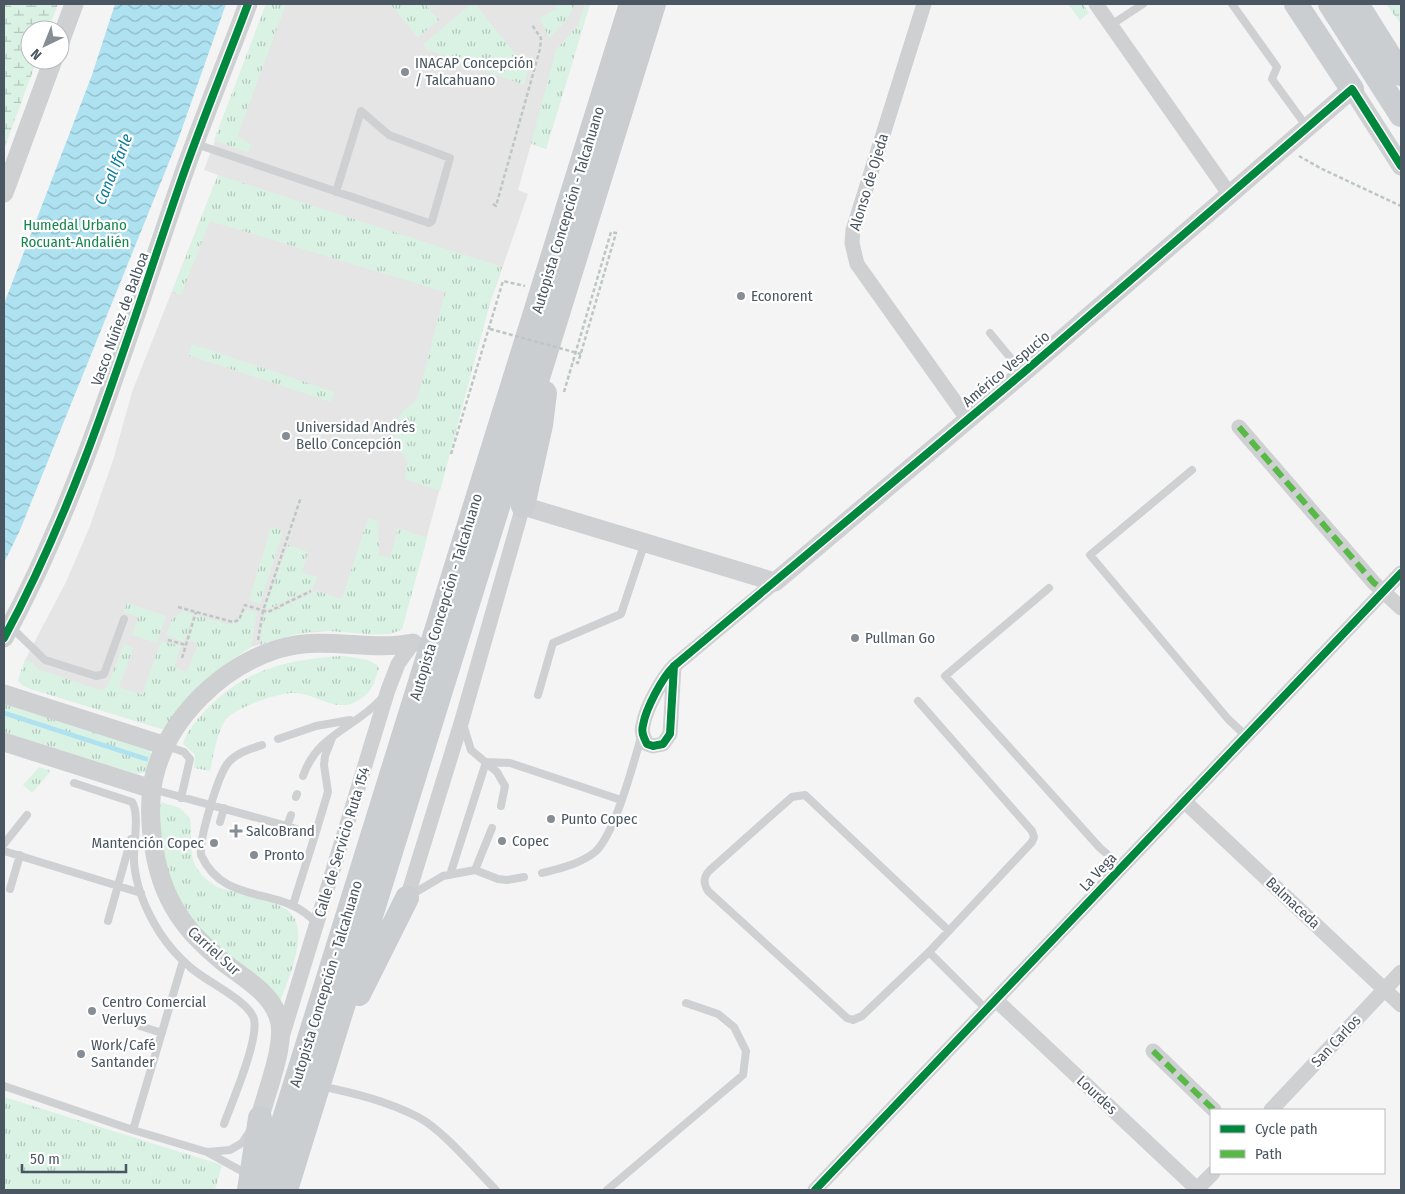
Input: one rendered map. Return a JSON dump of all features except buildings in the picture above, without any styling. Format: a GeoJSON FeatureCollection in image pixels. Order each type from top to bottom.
{"type":"FeatureCollection","features":[{"type":"Feature","properties":{"kind":"main road","name":"Autopista Concepción - Talcahuano"},"geometry":{"type":"LineString","coordinates":[[254,1187],[443,607],[632,4]]}},
{"type":"Feature","properties":{"kind":"main road","name":"Autopista Concepción - Talcahuano"},"geometry":{"type":"LineString","coordinates":[[286,1190],[654,4]]}},
{"type":"Feature","properties":{"kind":"main road"},"geometry":{"type":"LineString","coordinates":[[1296,4],[1352,89]]}},
{"type":"Feature","properties":{"kind":"main road"},"geometry":{"type":"LineString","coordinates":[[1330,4],[1401,115]]}},
{"type":"Feature","properties":{"kind":"main road"},"geometry":{"type":"LineString","coordinates":[[1357,4],[1401,74]]}},
{"type":"Feature","properties":{"kind":"main road"},"geometry":{"type":"LineString","coordinates":[[1371,4],[1401,42]]}},
{"type":"Feature","properties":{"kind":"main road"},"geometry":{"type":"LineString","coordinates":[[523,506],[541,425],[551,336]]}},
{"type":"Feature","properties":{"kind":"main road"},"geometry":{"type":"LineString","coordinates":[[413,643],[443,607]]}},
{"type":"Feature","properties":{"kind":"main road"},"geometry":{"type":"LineString","coordinates":[[321,1075],[407,898]]}},
{"type":"Feature","properties":{"kind":"main road"},"geometry":{"type":"LineString","coordinates":[[254,1187],[260,1118]]}},
{"type":"Feature","properties":{"kind":"street"},"geometry":{"type":"LineString","coordinates":[[68,20],[74,4]]}},
{"type":"Feature","properties":{"kind":"street","name":"Vasco Núñez de Balboa"},"geometry":{"type":"LineString","coordinates":[[7,632],[39,570],[65,507],[146,291],[182,180],[248,4]]}},
{"type":"Feature","properties":{"kind":"street","name":"Alonso de Ojeda"},"geometry":{"type":"LineString","coordinates":[[924,4],[854,230],[852,243],[858,264],[968,420]]}},
{"type":"Feature","properties":{"kind":"street"},"geometry":{"type":"LineString","coordinates":[[1096,4],[1230,196]]}},
{"type":"Feature","properties":{"kind":"street"},"geometry":{"type":"LineString","coordinates":[[4,193],[49,70]]}},
{"type":"Feature","properties":{"kind":"street"},"geometry":{"type":"LineString","coordinates":[[1352,89],[1401,166]]}},
{"type":"Feature","properties":{"kind":"street","name":"Américo Vespucio"},"geometry":{"type":"LineString","coordinates":[[642,732],[643,725],[662,681],[674,666],[968,420],[1352,89]]}},
{"type":"Feature","properties":{"kind":"street"},"geometry":{"type":"LineString","coordinates":[[1239,426],[1374,583],[1385,591],[1401,608]]}},
{"type":"Feature","properties":{"kind":"street"},"geometry":{"type":"LineString","coordinates":[[407,898],[462,720],[523,506],[775,582]]}},
{"type":"Feature","properties":{"kind":"street","name":"La Vega"},"geometry":{"type":"LineString","coordinates":[[815,1190],[1401,573]]}},
{"type":"Feature","properties":{"kind":"street","name":"Carriel Sur"},"geometry":{"type":"LineString","coordinates":[[260,1118],[280,1044],[281,1028],[278,1015],[267,997],[207,948],[184,924],[170,901],[159,872],[152,838],[152,789],[157,768],[166,746],[183,718],[204,693],[230,672],[259,656],[311,642],[387,646],[413,643]]}},
{"type":"Feature","properties":{"kind":"street","name":"Calle de Servicio Ruta 154"},"geometry":{"type":"LineString","coordinates":[[280,1044],[388,690],[398,664],[413,643]]}},
{"type":"Feature","properties":{"kind":"street"},"geometry":{"type":"LineString","coordinates":[[642,732],[647,744],[653,746],[663,744],[670,734],[674,666]]}},
{"type":"Feature","properties":{"kind":"street"},"geometry":{"type":"LineString","coordinates":[[4,694],[166,746]]}},
{"type":"Feature","properties":{"kind":"street"},"geometry":{"type":"LineString","coordinates":[[4,742],[152,789]]}},
{"type":"Feature","properties":{"kind":"street","name":"Balmaceda"},"geometry":{"type":"LineString","coordinates":[[1184,801],[1401,1005]]}},
{"type":"Feature","properties":{"kind":"street","name":"San Carlos"},"geometry":{"type":"LineString","coordinates":[[1272,1109],[1401,972]]}},
{"type":"Feature","properties":{"kind":"street","name":"Lourdes"},"geometry":{"type":"LineString","coordinates":[[992,1005],[1197,1190]]}},
{"type":"Feature","properties":{"kind":"street"},"geometry":{"type":"LineString","coordinates":[[1153,1050],[1213,1109]]}},
{"type":"Feature","properties":{"kind":"street"},"geometry":{"type":"LineString","coordinates":[[1197,1190],[1212,1174]]}},
{"type":"Feature","properties":{"kind":"lane"},"geometry":{"type":"LineString","coordinates":[[1111,25],[1143,4]]}},
{"type":"Feature","properties":{"kind":"lane"},"geometry":{"type":"LineString","coordinates":[[1232,4],[1277,67],[1272,78],[1308,128]]}},
{"type":"Feature","properties":{"kind":"lane"},"geometry":{"type":"LineString","coordinates":[[196,144],[336,192],[429,223],[432,221],[450,158],[389,135],[361,111],[336,192]]}},
{"type":"Feature","properties":{"kind":"lane"},"geometry":{"type":"LineString","coordinates":[[990,333],[1023,373]]}},
{"type":"Feature","properties":{"kind":"lane"},"geometry":{"type":"LineString","coordinates":[[1192,470],[1090,555],[1228,719],[1246,736]]}},
{"type":"Feature","properties":{"kind":"lane"},"geometry":{"type":"LineString","coordinates":[[538,695],[553,643],[621,614],[645,542]]}},
{"type":"Feature","properties":{"kind":"lane"},"geometry":{"type":"LineString","coordinates":[[1049,588],[945,676],[1100,848],[1122,867]]}},
{"type":"Feature","properties":{"kind":"lane"},"geometry":{"type":"LineString","coordinates":[[7,632],[45,660],[96,676],[104,674],[124,619]]}},
{"type":"Feature","properties":{"kind":"lane"},"geometry":{"type":"LineString","coordinates":[[303,776],[310,758],[333,734],[373,708],[388,690]]}},
{"type":"Feature","properties":{"kind":"lane"},"geometry":{"type":"LineString","coordinates":[[918,701],[1032,831],[1034,837],[1032,842],[949,931],[862,1016],[850,1019],[708,891],[704,884],[705,876],[792,797],[805,795],[949,931]]}},
{"type":"Feature","properties":{"kind":"lane"},"geometry":{"type":"LineString","coordinates":[[278,739],[316,726],[354,719]]}},
{"type":"Feature","properties":{"kind":"lane"},"geometry":{"type":"LineString","coordinates":[[462,720],[468,745],[496,772],[505,786],[501,806]]}},
{"type":"Feature","properties":{"kind":"lane"},"geometry":{"type":"LineString","coordinates":[[542,873],[576,864],[595,852],[607,837],[621,800],[642,732]]}},
{"type":"Feature","properties":{"kind":"lane"},"geometry":{"type":"LineString","coordinates":[[294,905],[328,792],[325,756],[333,734]]}},
{"type":"Feature","properties":{"kind":"lane"},"geometry":{"type":"LineString","coordinates":[[262,744],[242,753],[227,763],[211,806],[200,851],[213,874],[230,887],[294,905],[308,914],[317,924]]}},
{"type":"Feature","properties":{"kind":"lane"},"geometry":{"type":"LineString","coordinates":[[166,746],[184,752],[190,759],[181,798]]}},
{"type":"Feature","properties":{"kind":"lane"},"geometry":{"type":"LineString","coordinates":[[486,762],[510,763],[621,800]]}},
{"type":"Feature","properties":{"kind":"lane"},"geometry":{"type":"LineString","coordinates":[[450,875],[486,762]]}},
{"type":"Feature","properties":{"kind":"lane"},"geometry":{"type":"LineString","coordinates":[[74,783],[132,802],[136,808],[134,862],[141,893],[161,935],[183,961],[207,980],[237,999],[249,1010],[254,1019],[252,1044],[224,1124]]}},
{"type":"Feature","properties":{"kind":"lane"},"geometry":{"type":"LineString","coordinates":[[152,789],[315,835]]}},
{"type":"Feature","properties":{"kind":"lane"},"geometry":{"type":"LineString","coordinates":[[220,822],[224,808]]}},
{"type":"Feature","properties":{"kind":"lane"},"geometry":{"type":"LineString","coordinates":[[4,844],[27,815]]}},
{"type":"Feature","properties":{"kind":"lane"},"geometry":{"type":"LineString","coordinates":[[287,826],[291,816]]}},
{"type":"Feature","properties":{"kind":"lane"},"geometry":{"type":"LineString","coordinates":[[108,921],[135,826]]}},
{"type":"Feature","properties":{"kind":"lane"},"geometry":{"type":"LineString","coordinates":[[475,870],[492,828]]}},
{"type":"Feature","properties":{"kind":"lane"},"geometry":{"type":"LineString","coordinates":[[4,850],[141,893]]}},
{"type":"Feature","properties":{"kind":"lane"},"geometry":{"type":"LineString","coordinates":[[10,889],[20,856]]}},
{"type":"Feature","properties":{"kind":"lane"},"geometry":{"type":"LineString","coordinates":[[407,898],[426,884],[450,875],[475,870],[498,879],[507,880],[524,877]]}},
{"type":"Feature","properties":{"kind":"lane"},"geometry":{"type":"LineString","coordinates":[[928,952],[992,1005]]}},
{"type":"Feature","properties":{"kind":"lane"},"geometry":{"type":"LineString","coordinates":[[133,1130],[183,961]]}},
{"type":"Feature","properties":{"kind":"lane"},"geometry":{"type":"LineString","coordinates":[[607,1190],[743,1075],[746,1051],[734,1027],[718,1014],[686,1003]]}},
{"type":"Feature","properties":{"kind":"lane"},"geometry":{"type":"LineString","coordinates":[[137,1025],[162,1033]]}},
{"type":"Feature","properties":{"kind":"lane"},"geometry":{"type":"LineString","coordinates":[[321,1075],[419,1117],[438,1132],[496,1190]]}},
{"type":"Feature","properties":{"kind":"lane"},"geometry":{"type":"LineString","coordinates":[[4,1086],[133,1130],[208,1152],[242,1170],[254,1187]]}},
{"type":"Feature","properties":{"kind":"lane"},"geometry":{"type":"LineString","coordinates":[[208,1152],[225,1152],[235,1148],[242,1143],[260,1118]]}},
{"type":"Feature","properties":{"kind":"path"},"geometry":{"type":"LineString","coordinates":[[492,204],[496,206],[540,49],[541,38],[532,25]]}},
{"type":"Feature","properties":{"kind":"path"},"geometry":{"type":"LineString","coordinates":[[1289,144],[1306,161],[1401,206]]}},
{"type":"Feature","properties":{"kind":"path"},"geometry":{"type":"LineString","coordinates":[[563,396],[611,232],[616,233],[578,363],[573,362]]}},
{"type":"Feature","properties":{"kind":"path"},"geometry":{"type":"LineString","coordinates":[[451,454],[503,281],[543,291]]}},
{"type":"Feature","properties":{"kind":"path"},"geometry":{"type":"LineString","coordinates":[[490,328],[581,354]]}},
{"type":"Feature","properties":{"kind":"path"},"geometry":{"type":"LineString","coordinates":[[259,656],[258,646],[263,611],[301,497]]}},
{"type":"Feature","properties":{"kind":"path"},"geometry":{"type":"LineString","coordinates":[[178,607],[234,622],[238,620],[245,605],[268,612],[311,591]]}},
{"type":"Feature","properties":{"kind":"path"},"geometry":{"type":"LineString","coordinates":[[182,658],[196,612]]}},
{"type":"Feature","properties":{"kind":"path"},"geometry":{"type":"LineString","coordinates":[[168,640],[186,645]]}},
{"type":"Feature","properties":{"kind":"shaded area","name":"Universidad Andrés Bello Concepción"},"geometry":{"type":"Polygon","coordinates":[[[266,4],[590,4],[546,149],[531,144],[518,190],[528,194],[489,306],[402,629],[389,634],[329,631],[294,634],[251,647],[221,666],[194,691],[162,729],[31,689],[22,685],[18,680],[25,660],[66,582],[90,526],[114,457],[132,392],[218,175],[204,170],[266,4]]]}},
{"type":"Feature","properties":{"kind":"green space"},"geometry":{"type":"Polygon","coordinates":[[[4,4],[58,4],[52,20],[20,20],[20,70],[33,70],[4,149],[4,4]]]}},
{"type":"Feature","properties":{"kind":"green space"},"geometry":{"type":"Polygon","coordinates":[[[266,4],[286,4],[237,137],[251,144],[248,153],[214,140],[266,4]]]}},
{"type":"Feature","properties":{"kind":"green space"},"geometry":{"type":"Polygon","coordinates":[[[390,4],[425,4],[439,20],[418,37],[390,4]]]}},
{"type":"Feature","properties":{"kind":"green space"},"geometry":{"type":"Polygon","coordinates":[[[471,4],[475,4],[528,70],[524,85],[426,49],[424,44],[471,4]]]}},
{"type":"Feature","properties":{"kind":"green space"},"geometry":{"type":"Polygon","coordinates":[[[555,4],[575,4],[566,21],[549,38],[540,18],[558,8],[555,4]]]}},
{"type":"Feature","properties":{"kind":"green space"},"geometry":{"type":"Polygon","coordinates":[[[585,4],[590,4],[546,149],[531,143],[556,50],[578,25],[585,4]]]}},
{"type":"Feature","properties":{"kind":"green space"},"geometry":{"type":"Polygon","coordinates":[[[1068,4],[1083,4],[1089,13],[1080,20],[1068,4]]]}},
{"type":"Feature","properties":{"kind":"green space"},"geometry":{"type":"Polygon","coordinates":[[[1386,4],[1401,4],[1401,24],[1386,4]]]}},
{"type":"Feature","properties":{"kind":"green space"},"geometry":{"type":"Polygon","coordinates":[[[218,175],[502,267],[489,306],[440,491],[405,479],[408,461],[397,447],[395,436],[396,426],[401,413],[418,397],[445,292],[210,221],[181,295],[172,292],[218,175]]]}},
{"type":"Feature","properties":{"kind":"green space"},"geometry":{"type":"Polygon","coordinates":[[[192,344],[334,392],[331,402],[188,355],[192,344]]]}},
{"type":"Feature","properties":{"kind":"green space"},"geometry":{"type":"Polygon","coordinates":[[[368,518],[378,521],[379,555],[390,558],[398,528],[427,538],[402,629],[385,634],[317,631],[288,636],[260,645],[264,615],[317,591],[342,599],[368,518]]]}},
{"type":"Feature","properties":{"kind":"green space"},"geometry":{"type":"Polygon","coordinates":[[[271,527],[283,531],[260,604],[249,600],[271,527]]]}},
{"type":"Feature","properties":{"kind":"green space"},"geometry":{"type":"Polygon","coordinates":[[[288,545],[308,552],[302,572],[317,577],[313,588],[268,609],[265,608],[288,545]]]}},
{"type":"Feature","properties":{"kind":"green space"},"geometry":{"type":"Polygon","coordinates":[[[127,603],[166,616],[157,643],[132,635],[138,617],[124,612],[127,603]]]}},
{"type":"Feature","properties":{"kind":"green space"},"geometry":{"type":"Polygon","coordinates":[[[245,610],[257,612],[251,647],[204,682],[167,727],[162,729],[31,689],[22,685],[18,680],[25,660],[30,661],[38,669],[100,690],[107,687],[124,644],[133,648],[119,687],[142,695],[161,641],[181,646],[174,667],[187,672],[198,644],[187,639],[195,615],[227,624],[238,623],[245,610]]]}},
{"type":"Feature","properties":{"kind":"green space"},"geometry":{"type":"Polygon","coordinates":[[[183,611],[193,615],[184,642],[166,635],[172,618],[183,611]]]}},
{"type":"Feature","properties":{"kind":"green space"},"geometry":{"type":"Polygon","coordinates":[[[344,656],[368,660],[379,668],[372,688],[362,698],[349,704],[341,705],[292,693],[277,695],[249,705],[233,713],[224,722],[216,743],[210,771],[194,768],[195,755],[183,744],[194,723],[219,697],[251,676],[268,669],[304,660],[344,656]]]}},
{"type":"Feature","properties":{"kind":"green space"},"geometry":{"type":"Polygon","coordinates":[[[4,704],[149,750],[153,756],[146,772],[137,774],[4,732],[4,704]]]}},
{"type":"Feature","properties":{"kind":"green space"},"geometry":{"type":"Polygon","coordinates":[[[39,767],[51,771],[32,793],[23,785],[39,767]]]}},
{"type":"Feature","properties":{"kind":"green space"},"geometry":{"type":"Polygon","coordinates":[[[161,802],[180,808],[190,818],[192,856],[199,871],[206,879],[217,887],[271,902],[287,910],[294,918],[298,929],[296,955],[279,1005],[219,949],[185,908],[172,885],[164,860],[159,817],[161,802]]]}},
{"type":"Feature","properties":{"kind":"green space"},"geometry":{"type":"Polygon","coordinates":[[[4,1097],[222,1165],[215,1190],[4,1190],[4,1097]]]}},
{"type":"Feature","properties":{"kind":"water","name":"Humedal Urbano Rocuant-Andalién"},"geometry":{"type":"Polygon","coordinates":[[[115,4],[226,4],[178,140],[20,530],[4,563],[4,304],[92,75],[115,4]]]}},
{"type":"Feature","properties":{"kind":"waterway"},"geometry":{"type":"LineString","coordinates":[[4,713],[146,759]]}},
{"type":"Feature","properties":{"kind":"marked path"},"geometry":{"type":"LineString","coordinates":[[1239,427],[1374,583],[1385,591]]}},
{"type":"Feature","properties":{"kind":"marked path"},"geometry":{"type":"LineString","coordinates":[[1153,1051],[1213,1109]]}},
{"type":"Feature","properties":{"kind":"cycle path"},"geometry":{"type":"LineString","coordinates":[[4,638],[32,583],[57,527],[102,413],[189,159],[248,4]]}},
{"type":"Feature","properties":{"kind":"cycle path"},"geometry":{"type":"LineString","coordinates":[[674,666],[670,734],[663,744],[653,746],[647,744],[642,728],[651,702],[660,685],[674,666],[1023,373],[1352,89],[1401,166]]}},
{"type":"Feature","properties":{"kind":"cycle path"},"geometry":{"type":"LineString","coordinates":[[815,1190],[1401,573]]}},
{"type":"Feature","properties":{"kind":"place","name":"INACAP Concepción / Talcahuano"},"geometry":{"type":"Point","coordinates":[405,72]}},
{"type":"Feature","properties":{"kind":"place","name":"Econorent"},"geometry":{"type":"Point","coordinates":[741,296]}},
{"type":"Feature","properties":{"kind":"place","name":"Universidad Andrés Bello Concepción"},"geometry":{"type":"Point","coordinates":[286,436]}},
{"type":"Feature","properties":{"kind":"place","name":"Pullman Go"},"geometry":{"type":"Point","coordinates":[855,638]}},
{"type":"Feature","properties":{"kind":"place","name":"Punto Copec"},"geometry":{"type":"Point","coordinates":[551,819]}},
{"type":"Feature","properties":{"kind":"place","name":"SalcoBrand"},"geometry":{"type":"Point","coordinates":[236,831]}},
{"type":"Feature","properties":{"kind":"place","name":"Copec"},"geometry":{"type":"Point","coordinates":[502,841]}},
{"type":"Feature","properties":{"kind":"place","name":"Mantención Copec"},"geometry":{"type":"Point","coordinates":[214,843]}},
{"type":"Feature","properties":{"kind":"place","name":"Pronto"},"geometry":{"type":"Point","coordinates":[254,855]}},
{"type":"Feature","properties":{"kind":"place","name":"Centro Comercial Verluys"},"geometry":{"type":"Point","coordinates":[92,1011]}},
{"type":"Feature","properties":{"kind":"place","name":"Work/Café Santander"},"geometry":{"type":"Point","coordinates":[81,1054]}},
{"type":"Feature","properties":{"kind":"water label","name":"Canal Ifarle"},"geometry":{"type":"Point","coordinates":[113,169]}}]}
